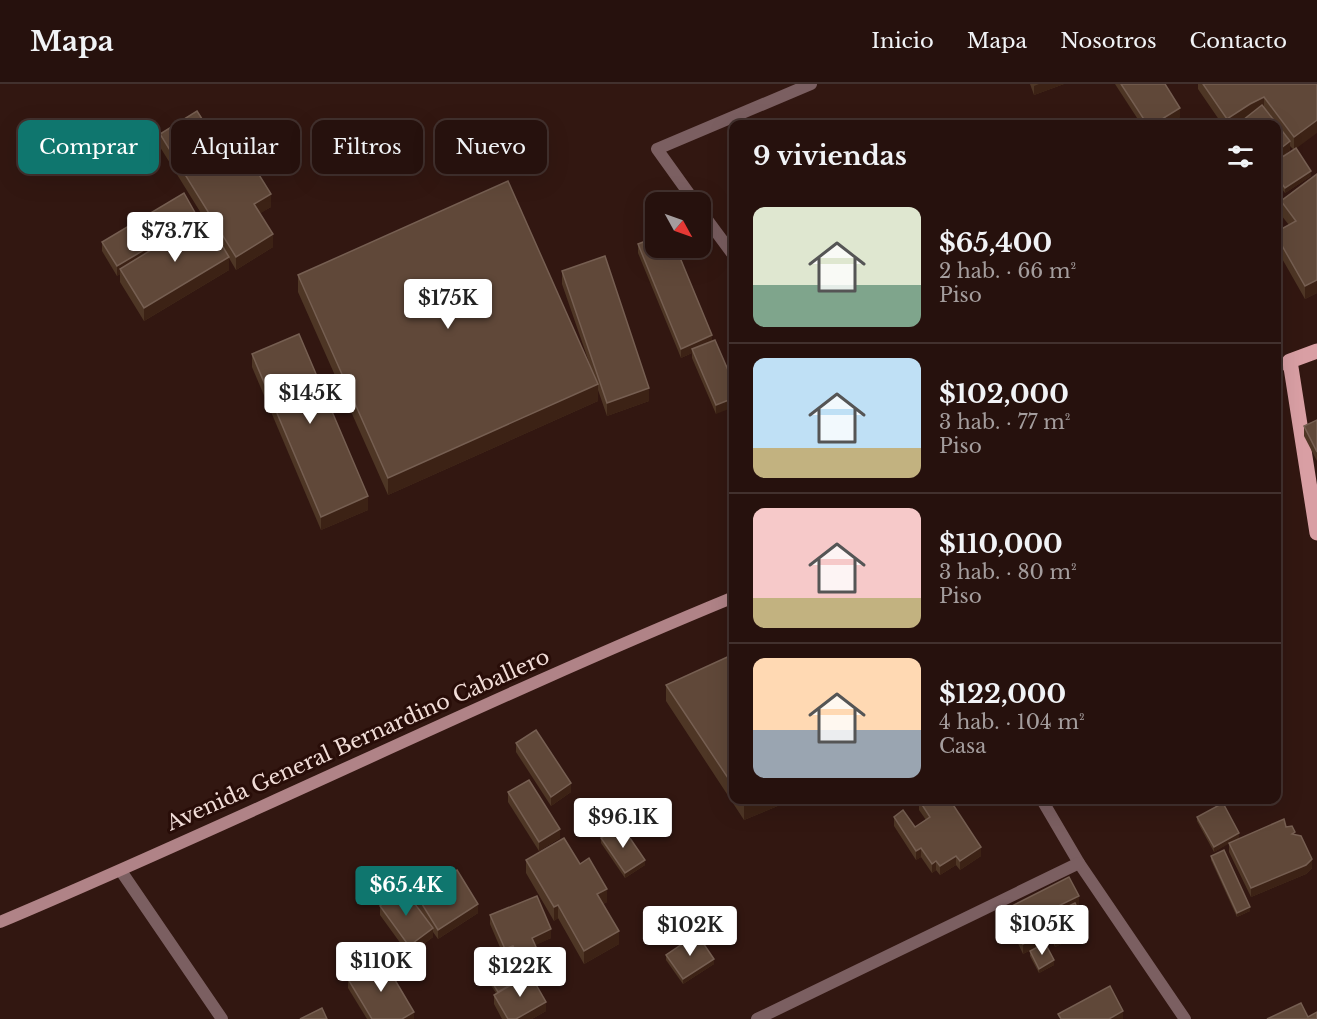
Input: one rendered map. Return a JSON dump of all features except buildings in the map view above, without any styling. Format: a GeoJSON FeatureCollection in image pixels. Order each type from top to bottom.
{"type":"FeatureCollection","features":[{"type":"Feature","properties":{"kind":"main road"},"geometry":{"type":"LineString","coordinates":[[1317,351],[1283,364],[1317,533]]}},
{"type":"Feature","properties":{"kind":"main road","name":"Avenida General Bernardino Caballero"},"geometry":{"type":"LineString","coordinates":[[0,922],[121,871],[616,646],[729,599]]}},
{"type":"Feature","properties":{"kind":"street"},"geometry":{"type":"LineString","coordinates":[[688,192],[657,149],[811,84]]}},
{"type":"Feature","properties":{"kind":"street"},"geometry":{"type":"LineString","coordinates":[[711,225],[729,249]]}},
{"type":"Feature","properties":{"kind":"street"},"geometry":{"type":"LineString","coordinates":[[1043,804],[1079,863],[1185,1019]]}},
{"type":"Feature","properties":{"kind":"street"},"geometry":{"type":"LineString","coordinates":[[757,1019],[1079,863]]}},
{"type":"Feature","properties":{"kind":"street"},"geometry":{"type":"LineString","coordinates":[[121,871],[222,1019]]}}]}
